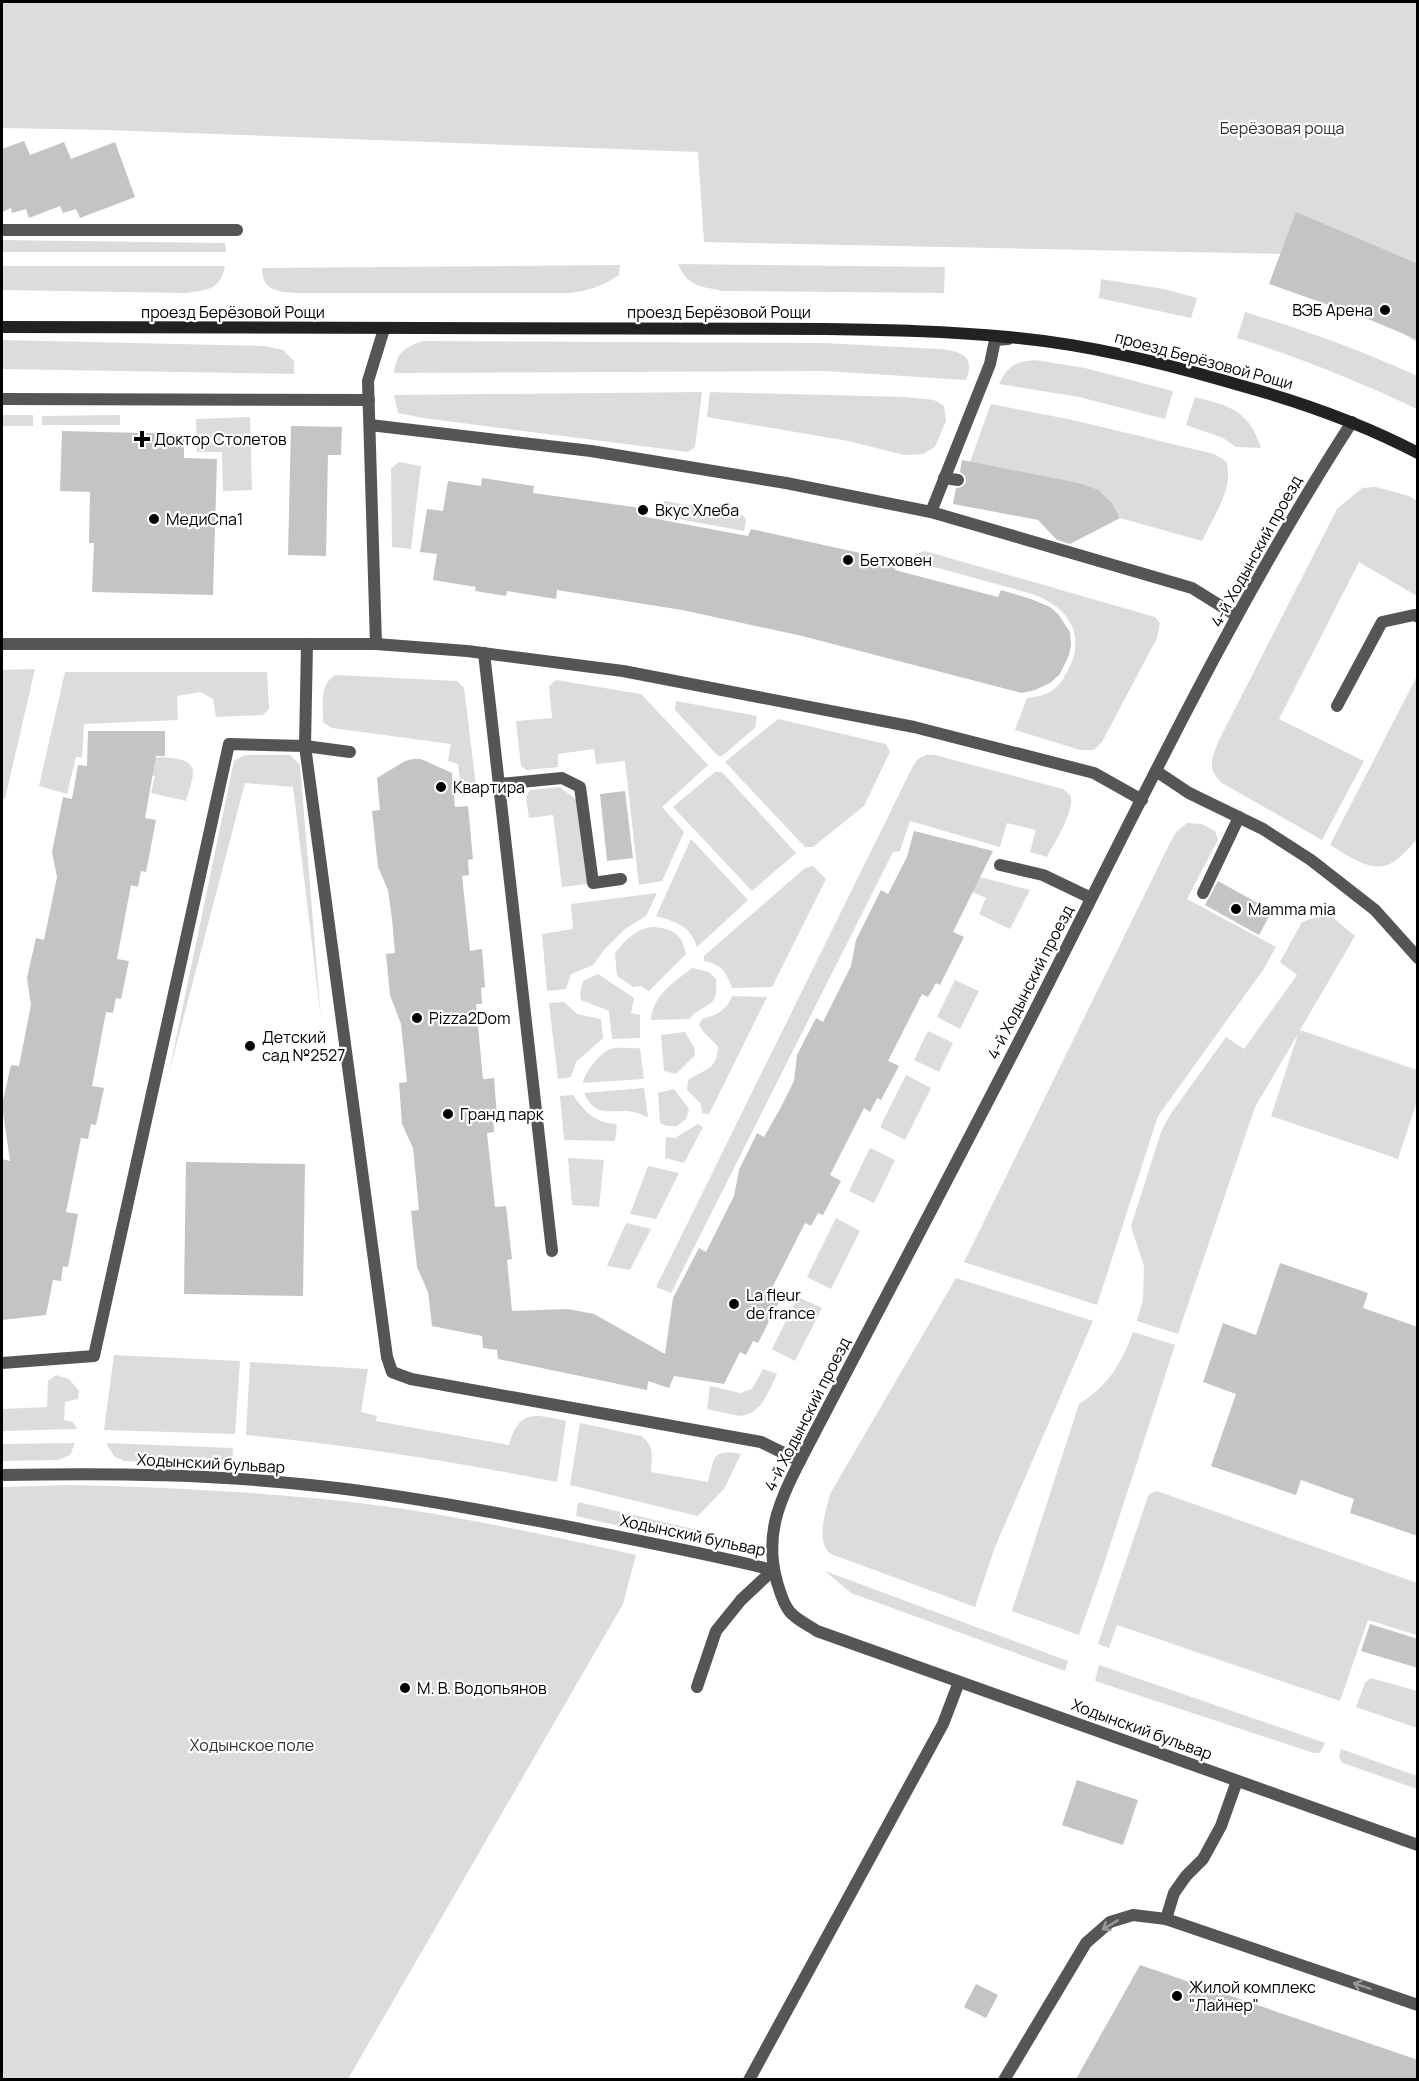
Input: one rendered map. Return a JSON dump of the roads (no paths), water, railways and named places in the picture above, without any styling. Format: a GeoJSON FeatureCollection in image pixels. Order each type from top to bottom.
{"type":"FeatureCollection","features":[{"type":"Feature","properties":{"kind":"street"},"geometry":{"type":"LineString","coordinates":[[2,230],[237,230]]}},
{"type":"Feature","properties":{"kind":"street","name":"проезд Берёзовой Рощи"},"geometry":{"type":"LineString","coordinates":[[2,327],[837,329],[927,331],[1016,338],[1083,347],[1154,361],[1288,399],[1352,422],[1418,453]]}},
{"type":"Feature","properties":{"kind":"street"},"geometry":{"type":"LineString","coordinates":[[376,644],[368,381],[384,329]]}},
{"type":"Feature","properties":{"kind":"street"},"geometry":{"type":"LineString","coordinates":[[931,512],[990,363],[995,340],[1016,338]]}},
{"type":"Feature","properties":{"kind":"street"},"geometry":{"type":"LineString","coordinates":[[2,399],[369,400]]}},
{"type":"Feature","properties":{"kind":"street","name":"4-й Ходынский проезд"},"geometry":{"type":"LineString","coordinates":[[773,1570],[772,1534],[780,1503],[800,1461],[1035,1011],[1237,616],[1305,494],[1352,422]]}},
{"type":"Feature","properties":{"kind":"street"},"geometry":{"type":"LineString","coordinates":[[370,425],[591,451],[786,483],[931,512],[1192,588],[1237,616]]}},
{"type":"Feature","properties":{"kind":"street"},"geometry":{"type":"LineString","coordinates":[[944,478],[958,480]]}},
{"type":"Feature","properties":{"kind":"street"},"geometry":{"type":"LineString","coordinates":[[1337,706],[1382,622],[1414,615],[1418,617]]}},
{"type":"Feature","properties":{"kind":"street"},"geometry":{"type":"LineString","coordinates":[[2,644],[376,644],[484,653],[623,671],[914,727],[1094,773],[1142,800]]}},
{"type":"Feature","properties":{"kind":"street"},"geometry":{"type":"LineString","coordinates":[[307,644],[304,746],[387,1357],[392,1372],[411,1379],[761,1442],[800,1461]]}},
{"type":"Feature","properties":{"kind":"street"},"geometry":{"type":"LineString","coordinates":[[484,653],[552,1251]]}},
{"type":"Feature","properties":{"kind":"street"},"geometry":{"type":"LineString","coordinates":[[2,1363],[94,1356],[229,744],[304,746],[350,752]]}},
{"type":"Feature","properties":{"kind":"street"},"geometry":{"type":"LineString","coordinates":[[1156,771],[1190,793],[1239,817],[1311,860],[1375,910],[1418,958]]}},
{"type":"Feature","properties":{"kind":"street"},"geometry":{"type":"LineString","coordinates":[[500,784],[562,778],[580,787],[593,883],[621,879]]}},
{"type":"Feature","properties":{"kind":"street"},"geometry":{"type":"LineString","coordinates":[[1203,893],[1239,817]]}},
{"type":"Feature","properties":{"kind":"street"},"geometry":{"type":"LineString","coordinates":[[1000,865],[1043,875],[1091,898]]}},
{"type":"Feature","properties":{"kind":"street","name":"Ходынский бульвар"},"geometry":{"type":"LineString","coordinates":[[2,1474],[112,1474],[237,1479],[326,1486],[494,1512],[705,1553],[773,1570],[780,1594],[790,1612],[817,1631],[1418,1845]]}},
{"type":"Feature","properties":{"kind":"street"},"geometry":{"type":"LineString","coordinates":[[697,1687],[716,1631],[741,1600],[773,1570]]}},
{"type":"Feature","properties":{"kind":"street"},"geometry":{"type":"LineString","coordinates":[[749,2079],[944,1724],[959,1682]]}},
{"type":"Feature","properties":{"kind":"street"},"geometry":{"type":"LineString","coordinates":[[1166,1918],[1174,1893],[1186,1876],[1203,1859],[1221,1826],[1237,1781]]}},
{"type":"Feature","properties":{"kind":"street"},"geometry":{"type":"LineString","coordinates":[[1004,2079],[1086,1943],[1110,1922],[1133,1915],[1166,1918],[1418,2005]]}},
{"type":"Feature","properties":{"kind":"place","name":"ВЭБ Арена"},"geometry":{"type":"Point","coordinates":[1385,310]}},
{"type":"Feature","properties":{"kind":"place","name":"Доктор Столетов"},"geometry":{"type":"Point","coordinates":[142,439]}},
{"type":"Feature","properties":{"kind":"place","name":"Вкус Хлеба"},"geometry":{"type":"Point","coordinates":[643,510]}},
{"type":"Feature","properties":{"kind":"place","name":"МедиСпа1"},"geometry":{"type":"Point","coordinates":[154,519]}},
{"type":"Feature","properties":{"kind":"place","name":"Бетховен"},"geometry":{"type":"Point","coordinates":[848,560]}},
{"type":"Feature","properties":{"kind":"place","name":"Квартира"},"geometry":{"type":"Point","coordinates":[441,787]}},
{"type":"Feature","properties":{"kind":"place","name":"Mamma mia"},"geometry":{"type":"Point","coordinates":[1236,909]}},
{"type":"Feature","properties":{"kind":"place","name":"Pizza2Dom"},"geometry":{"type":"Point","coordinates":[417,1018]}},
{"type":"Feature","properties":{"kind":"place","name":"Детский сад №2527"},"geometry":{"type":"Point","coordinates":[250,1046]}},
{"type":"Feature","properties":{"kind":"place","name":"Гранд парк"},"geometry":{"type":"Point","coordinates":[448,1114]}},
{"type":"Feature","properties":{"kind":"place","name":"La fleur de france"},"geometry":{"type":"Point","coordinates":[734,1304]}},
{"type":"Feature","properties":{"kind":"place","name":"М. В. Водопьянов"},"geometry":{"type":"Point","coordinates":[405,1688]}},
{"type":"Feature","properties":{"kind":"place","name":"Жилой комплекс \"Лайнер\""},"geometry":{"type":"Point","coordinates":[1177,1996]}},
{"type":"Feature","properties":{"kind":"park label","name":"Берёзовая роща"},"geometry":{"type":"Point","coordinates":[1282,128]}},
{"type":"Feature","properties":{"kind":"park label","name":"Ходынское поле"},"geometry":{"type":"Point","coordinates":[252,1745]}}]}
